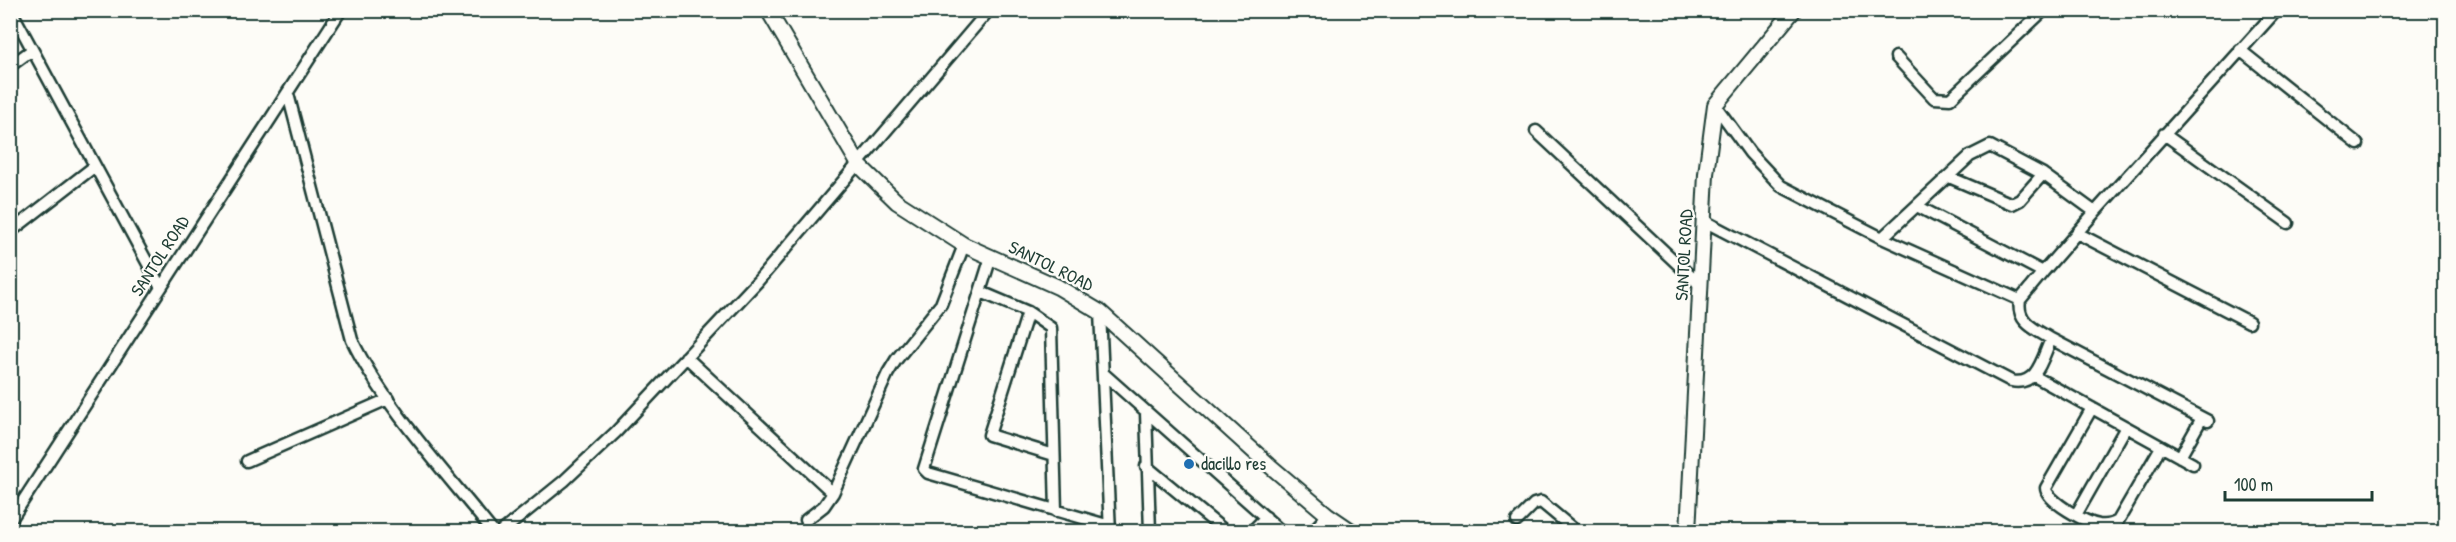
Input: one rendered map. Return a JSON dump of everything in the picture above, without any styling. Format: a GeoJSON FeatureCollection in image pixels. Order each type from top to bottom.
{"type":"FeatureCollection","features":[{"type":"Feature","properties":{"kind":"street"},"geometry":{"type":"LineString","coordinates":[[10,10],[160,288]]}},
{"type":"Feature","properties":{"kind":"street","name":"SANTOL ROAD"},"geometry":{"type":"LineString","coordinates":[[10,521],[341,10]]}},
{"type":"Feature","properties":{"kind":"street","name":"SANTOL ROAD"},"geometry":{"type":"LineString","coordinates":[[768,10],[859,165],[897,202],[964,245],[1058,286],[1100,312],[1328,515],[1353,531]]}},
{"type":"Feature","properties":{"kind":"street"},"geometry":{"type":"LineString","coordinates":[[501,531],[564,481],[615,432],[758,281],[989,10]]}},
{"type":"Feature","properties":{"kind":"street","name":"SANTOL ROAD"},"geometry":{"type":"LineString","coordinates":[[1688,531],[1708,145],[1715,105],[1794,10]]}},
{"type":"Feature","properties":{"kind":"street"},"geometry":{"type":"LineString","coordinates":[[1896,57],[1934,98],[1950,99],[2044,10]]}},
{"type":"Feature","properties":{"kind":"street"},"geometry":{"type":"LineString","coordinates":[[2180,457],[2205,420],[2051,339],[2022,319],[2019,311],[2020,300],[2164,134],[2277,10]]}},
{"type":"Feature","properties":{"kind":"street"},"geometry":{"type":"LineString","coordinates":[[10,66],[32,50]]}},
{"type":"Feature","properties":{"kind":"street"},"geometry":{"type":"LineString","coordinates":[[2240,50],[2358,144]]}},
{"type":"Feature","properties":{"kind":"street"},"geometry":{"type":"LineString","coordinates":[[288,94],[344,318],[363,362],[388,399],[493,531]]}},
{"type":"Feature","properties":{"kind":"street"},"geometry":{"type":"LineString","coordinates":[[1715,105],[1750,153],[1780,186],[1882,238],[2020,300]]}},
{"type":"Feature","properties":{"kind":"street"},"geometry":{"type":"LineString","coordinates":[[1536,131],[1700,285]]}},
{"type":"Feature","properties":{"kind":"street"},"geometry":{"type":"LineString","coordinates":[[2164,134],[2288,223]]}},
{"type":"Feature","properties":{"kind":"street"},"geometry":{"type":"LineString","coordinates":[[1882,238],[1970,156],[1990,146],[2043,174],[2095,212]]}},
{"type":"Feature","properties":{"kind":"street"},"geometry":{"type":"LineString","coordinates":[[10,232],[95,166]]}},
{"type":"Feature","properties":{"kind":"street"},"geometry":{"type":"LineString","coordinates":[[1949,177],[2012,204],[2020,200],[2043,174]]}},
{"type":"Feature","properties":{"kind":"street"},"geometry":{"type":"LineString","coordinates":[[1917,206],[2043,272]]}},
{"type":"Feature","properties":{"kind":"street"},"geometry":{"type":"LineString","coordinates":[[1704,220],[2011,381],[2026,381],[2034,376],[2051,339]]}},
{"type":"Feature","properties":{"kind":"street"},"geometry":{"type":"LineString","coordinates":[[2077,233],[2249,321]]}},
{"type":"Feature","properties":{"kind":"street"},"geometry":{"type":"LineString","coordinates":[[806,520],[825,506],[833,493],[888,373],[941,304],[964,245]]}},
{"type":"Feature","properties":{"kind":"street"},"geometry":{"type":"LineString","coordinates":[[992,257],[924,469],[928,473],[1110,529],[1100,312]]}},
{"type":"Feature","properties":{"kind":"street"},"geometry":{"type":"LineString","coordinates":[[981,292],[1028,312],[1051,328],[1056,511]]}},
{"type":"Feature","properties":{"kind":"street"},"geometry":{"type":"LineString","coordinates":[[1028,312],[989,435],[1054,455]]}},
{"type":"Feature","properties":{"kind":"street"},"geometry":{"type":"LineString","coordinates":[[686,357],[833,493]]}},
{"type":"Feature","properties":{"kind":"street"},"geometry":{"type":"LineString","coordinates":[[1104,374],[1282,531]]}},
{"type":"Feature","properties":{"kind":"street"},"geometry":{"type":"LineString","coordinates":[[2034,376],[2193,464]]}},
{"type":"Feature","properties":{"kind":"street"},"geometry":{"type":"LineString","coordinates":[[248,461],[388,399]]}},
{"type":"Feature","properties":{"kind":"street"},"geometry":{"type":"LineString","coordinates":[[2092,408],[2046,491],[2051,499],[2076,514],[2098,525],[2109,525],[2118,521],[2161,447]]}},
{"type":"Feature","properties":{"kind":"street"},"geometry":{"type":"LineString","coordinates":[[1146,412],[1146,466],[1150,527],[1160,531]]}},
{"type":"Feature","properties":{"kind":"street"},"geometry":{"type":"LineString","coordinates":[[2076,514],[2126,427]]}},
{"type":"Feature","properties":{"kind":"street"},"geometry":{"type":"LineString","coordinates":[[1146,466],[1226,531]]}},
{"type":"Feature","properties":{"kind":"street"},"geometry":{"type":"LineString","coordinates":[[1517,521],[1534,504],[1541,502],[1577,531]]}},
{"type":"Feature","properties":{"kind":"street"},"geometry":{"type":"LineString","coordinates":[[1312,531],[1328,515]]}},
{"type":"Feature","properties":{"kind":"street"},"geometry":{"type":"LineString","coordinates":[[1251,531],[1266,517]]}},
{"type":"Feature","properties":{"kind":"place","name":"dacillo res"},"geometry":{"type":"Point","coordinates":[1189,464]}}]}
